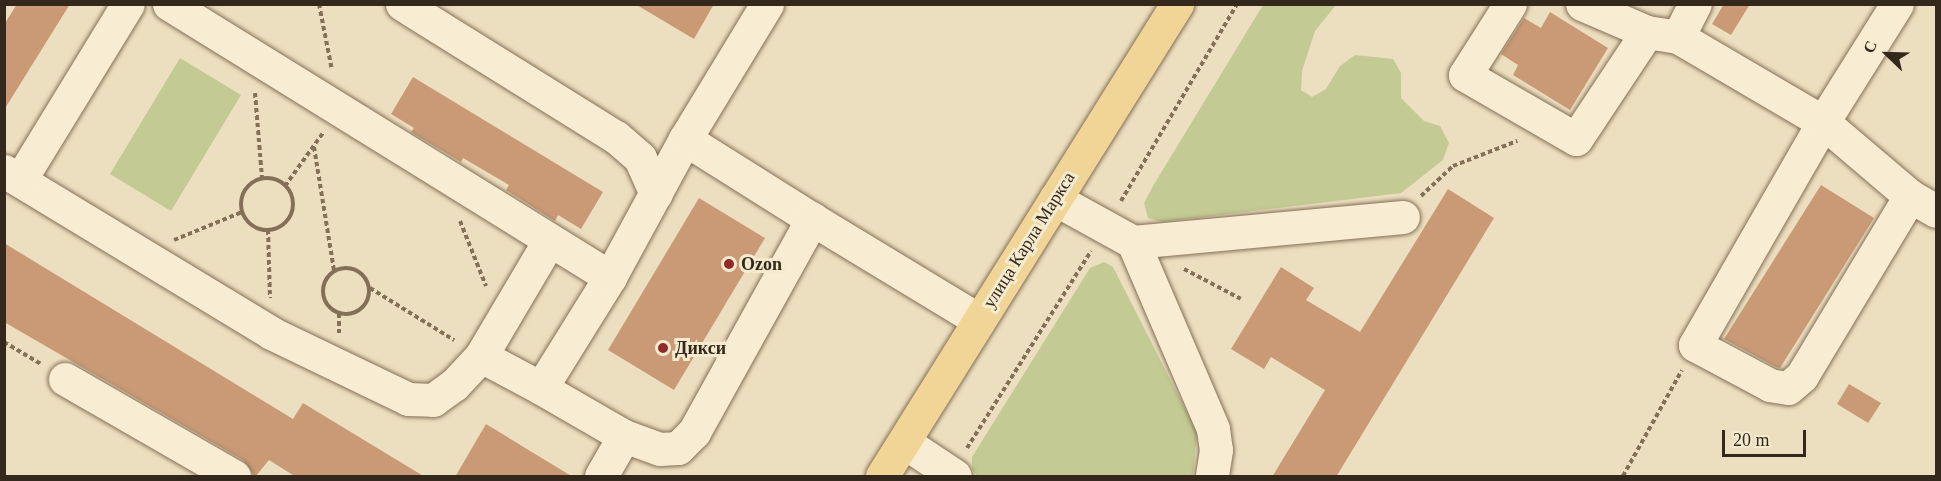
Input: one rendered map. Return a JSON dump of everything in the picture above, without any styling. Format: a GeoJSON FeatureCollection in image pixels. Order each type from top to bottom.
{"type":"FeatureCollection","features":[{"type":"Feature","properties":{"kind":"main road","name":"улица Карла Маркса"},"geometry":{"type":"LineString","coordinates":[[882,477],[1177,4]]}},
{"type":"Feature","properties":{"kind":"lane"},"geometry":{"type":"LineString","coordinates":[[128,4],[12,175],[137,255],[271,333],[408,399],[433,400],[454,385],[481,356],[549,241]]}},
{"type":"Feature","properties":{"kind":"lane"},"geometry":{"type":"LineString","coordinates":[[170,4],[339,106],[549,241],[610,277]]}},
{"type":"Feature","properties":{"kind":"lane"},"geometry":{"type":"LineString","coordinates":[[402,4],[616,137],[640,158],[656,194]]}},
{"type":"Feature","properties":{"kind":"lane"},"geometry":{"type":"LineString","coordinates":[[541,388],[610,277],[685,139],[767,4]]}},
{"type":"Feature","properties":{"kind":"lane"},"geometry":{"type":"LineString","coordinates":[[1510,4],[1465,75],[1576,139],[1662,34],[1695,4]]}},
{"type":"Feature","properties":{"kind":"lane"},"geometry":{"type":"LineString","coordinates":[[1582,4],[1662,34],[1823,122],[1923,204],[1802,376],[1788,388],[1770,385],[1695,345],[1823,122],[1898,4]]}},
{"type":"Feature","properties":{"kind":"lane"},"geometry":{"type":"LineString","coordinates":[[685,139],[980,320]]}},
{"type":"Feature","properties":{"kind":"lane"},"geometry":{"type":"LineString","coordinates":[[1055,199],[1120,235],[1403,218]]}},
{"type":"Feature","properties":{"kind":"lane"},"geometry":{"type":"LineString","coordinates":[[481,356],[624,436],[660,449],[678,448],[694,432],[812,219]]}},
{"type":"Feature","properties":{"kind":"lane"},"geometry":{"type":"LineString","coordinates":[[1120,235],[1213,429],[1216,450],[1212,477]]}},
{"type":"Feature","properties":{"kind":"lane"},"geometry":{"type":"LineString","coordinates":[[65,379],[234,477]]}},
{"type":"Feature","properties":{"kind":"lane"},"geometry":{"type":"LineString","coordinates":[[601,477],[624,436]]}},
{"type":"Feature","properties":{"kind":"lane"},"geometry":{"type":"LineString","coordinates":[[904,442],[953,475]]}},
{"type":"Feature","properties":{"kind":"path"},"geometry":{"type":"LineString","coordinates":[[285,186],[314,147],[339,106],[319,4]]}},
{"type":"Feature","properties":{"kind":"path"},"geometry":{"type":"LineString","coordinates":[[953,475],[1120,235],[1237,4]]}},
{"type":"Feature","properties":{"kind":"path"},"geometry":{"type":"LineString","coordinates":[[252,55],[262,179]]}},
{"type":"Feature","properties":{"kind":"path"},"geometry":{"type":"LineString","coordinates":[[1403,218],[1453,166],[1553,126]]}},
{"type":"Feature","properties":{"kind":"path"},"geometry":{"type":"LineString","coordinates":[[314,147],[334,271],[323,290],[327,305],[339,314],[362,309],[370,288]]}},
{"type":"Feature","properties":{"kind":"path"},"geometry":{"type":"LineString","coordinates":[[262,179],[285,186],[293,201],[290,217],[268,230],[252,225],[242,212],[243,195],[262,179]]}},
{"type":"Feature","properties":{"kind":"path"},"geometry":{"type":"LineString","coordinates":[[137,255],[242,212]]}},
{"type":"Feature","properties":{"kind":"path"},"geometry":{"type":"LineString","coordinates":[[458,215],[501,323]]}},
{"type":"Feature","properties":{"kind":"path"},"geometry":{"type":"LineString","coordinates":[[268,230],[271,333]]}},
{"type":"Feature","properties":{"kind":"path"},"geometry":{"type":"LineString","coordinates":[[1120,235],[1241,299]]}},
{"type":"Feature","properties":{"kind":"path"},"geometry":{"type":"LineString","coordinates":[[334,271],[357,270],[370,288],[481,356]]}},
{"type":"Feature","properties":{"kind":"path"},"geometry":{"type":"LineString","coordinates":[[4,342],[65,379]]}},
{"type":"Feature","properties":{"kind":"path"},"geometry":{"type":"LineString","coordinates":[[1623,477],[1695,345]]}},
{"type":"Feature","properties":{"kind":"green space"},"geometry":{"type":"Polygon","coordinates":[[[1263,5],[1336,5],[1315,31],[1302,71],[1301,90],[1312,97],[1326,89],[1340,66],[1355,55],[1393,59],[1401,73],[1401,98],[1424,121],[1440,126],[1449,143],[1443,160],[1401,193],[1163,222],[1148,218],[1144,203],[1153,186],[1263,5]]]}},
{"type":"Feature","properties":{"kind":"green space"},"geometry":{"type":"Polygon","coordinates":[[[180,58],[241,95],[171,211],[110,174],[180,58]]]}},
{"type":"Feature","properties":{"kind":"green space"},"geometry":{"type":"Polygon","coordinates":[[[1104,262],[1113,267],[1197,432],[1193,475],[977,476],[972,469],[972,457],[1090,268],[1104,262]]]}},
{"type":"Feature","properties":{"kind":"building"},"geometry":{"type":"Polygon","coordinates":[[[17,4],[70,4],[4,110],[4,25],[17,4]]]}},
{"type":"Feature","properties":{"kind":"building"},"geometry":{"type":"Polygon","coordinates":[[[635,4],[714,4],[694,39],[635,4]]]}},
{"type":"Feature","properties":{"kind":"building"},"geometry":{"type":"Polygon","coordinates":[[[1724,4],[1750,4],[1731,35],[1712,24],[1724,4]]]}},
{"type":"Feature","properties":{"kind":"building"},"geometry":{"type":"Polygon","coordinates":[[[1550,12],[1608,48],[1570,110],[1513,75],[1518,65],[1501,54],[1524,18],[1541,28],[1550,12]]]}},
{"type":"Feature","properties":{"kind":"building"},"geometry":{"type":"Polygon","coordinates":[[[413,77],[603,192],[581,229],[558,215],[555,221],[506,190],[509,185],[463,158],[461,162],[411,132],[414,128],[391,114],[413,77]]]}},
{"type":"Feature","properties":{"kind":"building"},"geometry":{"type":"Polygon","coordinates":[[[1821,185],[1874,218],[1780,368],[1724,339],[1821,185]]]}},
{"type":"Feature","properties":{"kind":"building"},"geometry":{"type":"Polygon","coordinates":[[[1448,189],[1494,218],[1336,477],[1272,477],[1325,390],[1271,357],[1264,369],[1231,349],[1281,267],[1314,288],[1306,300],[1360,332],[1448,189]]]}},
{"type":"Feature","properties":{"kind":"building"},"geometry":{"type":"Polygon","coordinates":[[[699,198],[765,238],[674,390],[608,350],[699,198]]]}},
{"type":"Feature","properties":{"kind":"building"},"geometry":{"type":"Polygon","coordinates":[[[4,243],[293,419],[303,403],[425,477],[296,477],[269,460],[255,477],[243,460],[4,322],[4,243]]]}},
{"type":"Feature","properties":{"kind":"building"},"geometry":{"type":"Polygon","coordinates":[[[1849,384],[1881,403],[1868,423],[1837,404],[1849,384]]]}},
{"type":"Feature","properties":{"kind":"building"},"geometry":{"type":"Polygon","coordinates":[[[486,424],[573,477],[455,477],[486,424]]]}},
{"type":"Feature","properties":{"kind":"place","name":"Ozon"},"geometry":{"type":"Point","coordinates":[729,264]}},
{"type":"Feature","properties":{"kind":"place","name":"Дикси"},"geometry":{"type":"Point","coordinates":[663,348]}}]}
